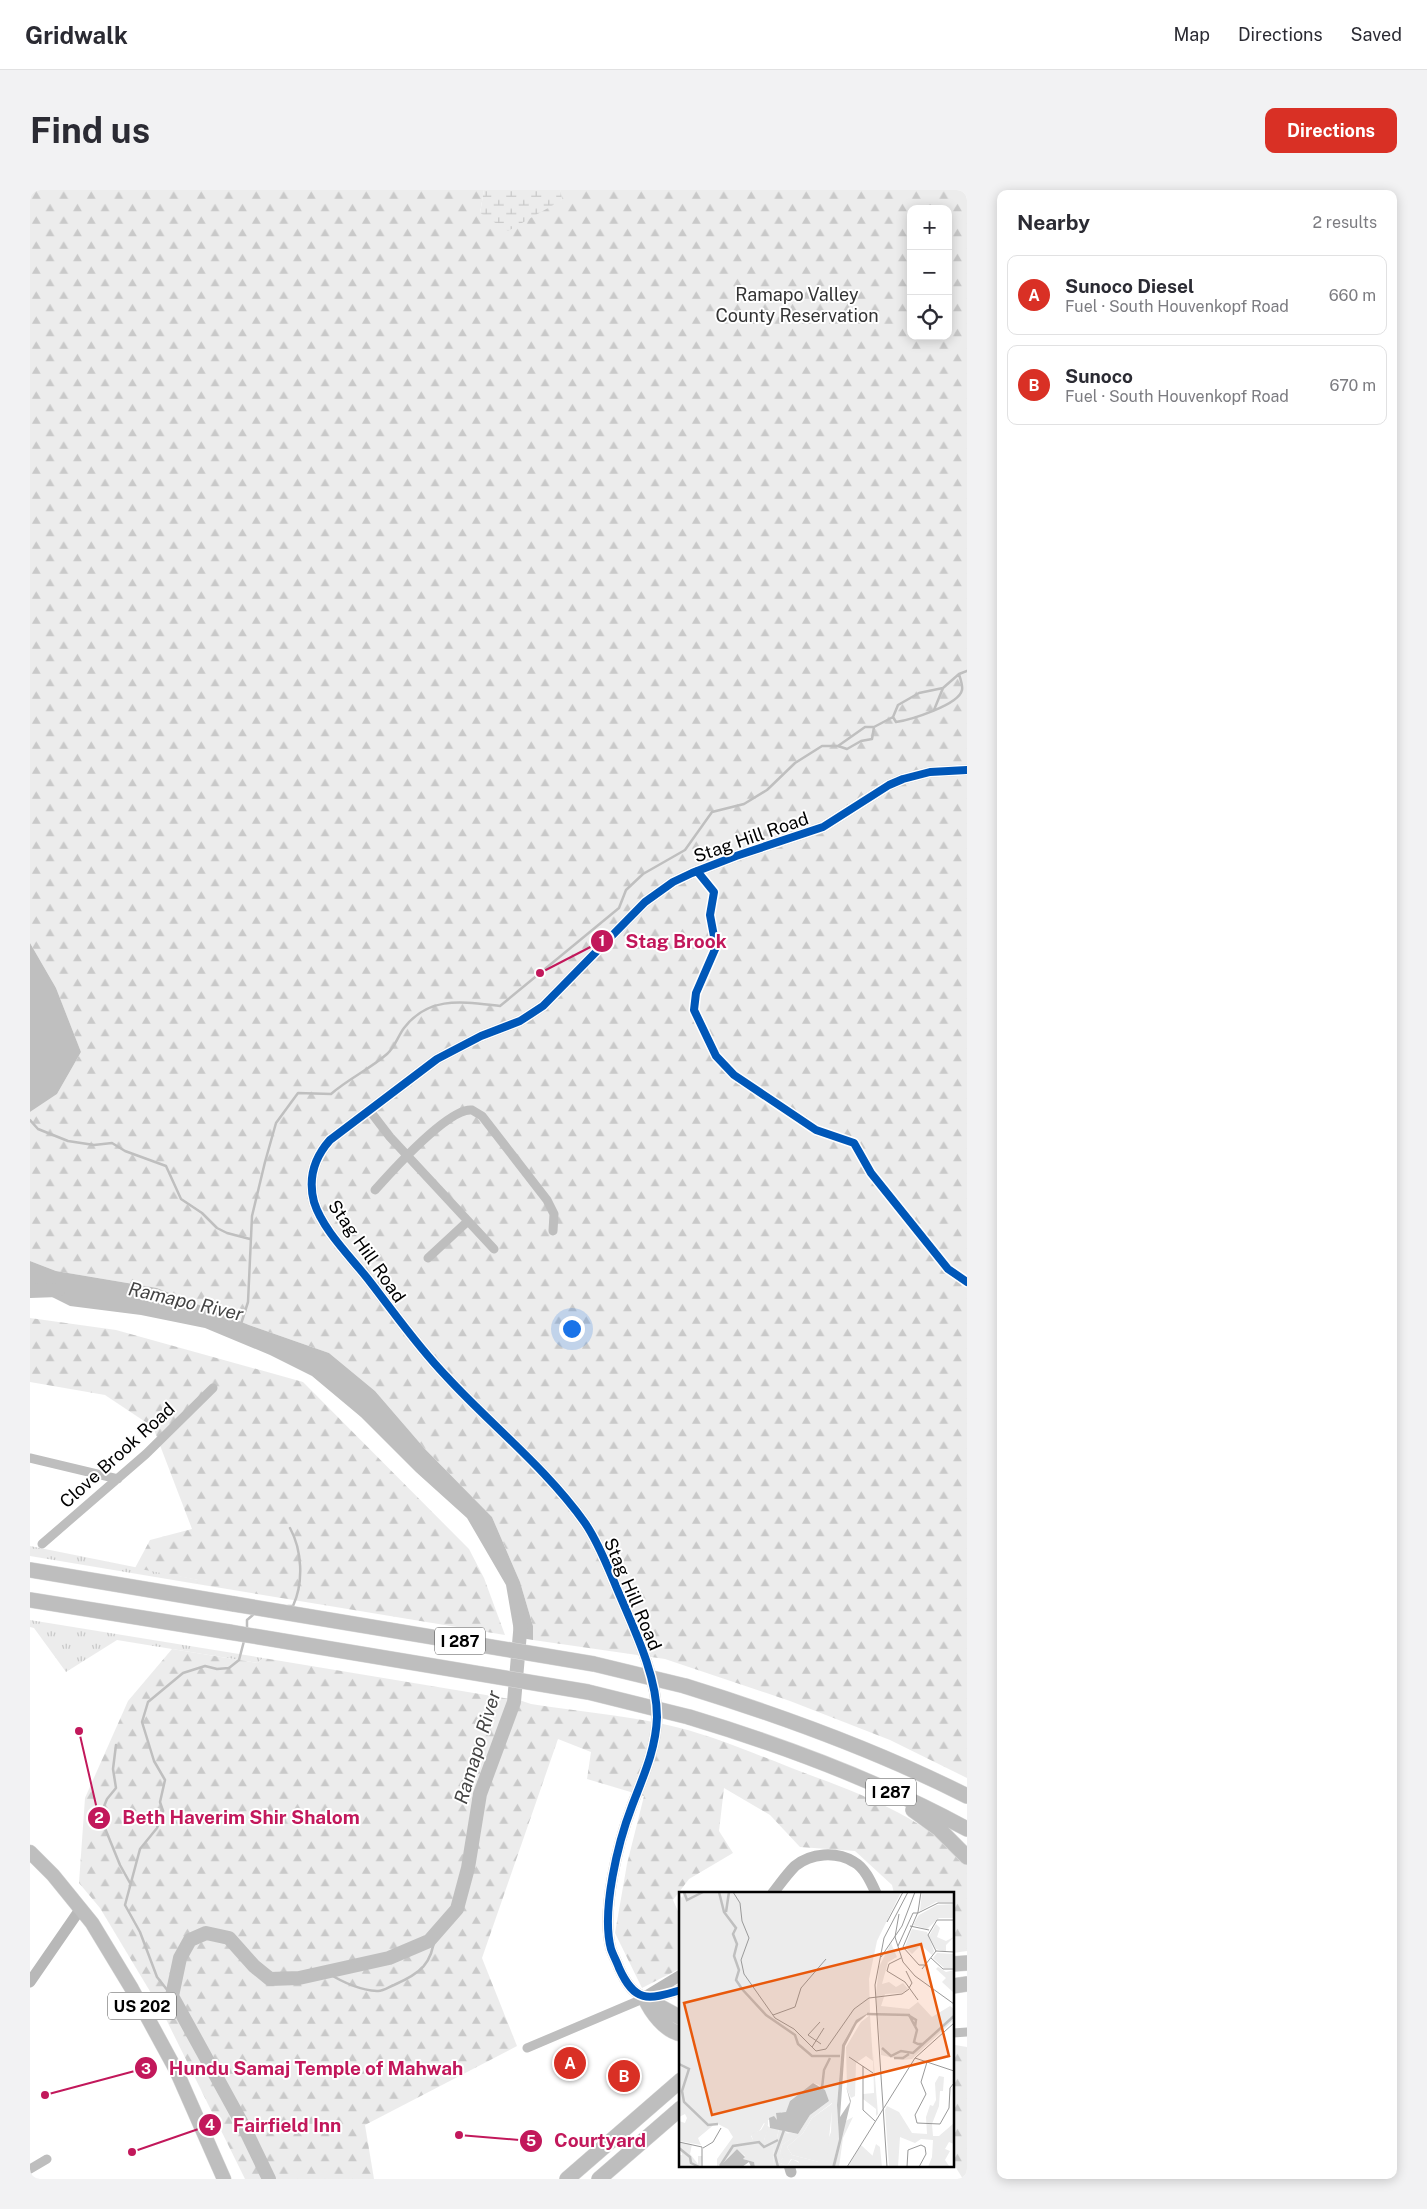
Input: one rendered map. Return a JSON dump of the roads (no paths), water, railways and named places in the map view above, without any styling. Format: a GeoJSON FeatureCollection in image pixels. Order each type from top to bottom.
{"type":"FeatureCollection","features":[{"type":"Feature","properties":{"kind":"highway","name":"I 287"},"geometry":{"type":"LineString","coordinates":[[30,1570],[566,1659],[621,1670],[685,1686],[823,1732],[891,1760],[967,1796]]}},
{"type":"Feature","properties":{"kind":"highway","name":"I 287"},"geometry":{"type":"LineString","coordinates":[[30,1600],[588,1692],[688,1717],[813,1759],[904,1797],[967,1829]]}},
{"type":"Feature","properties":{"kind":"highway"},"geometry":{"type":"LineString","coordinates":[[813,1759],[918,1813],[939,1829],[967,1857]]}},
{"type":"Feature","properties":{"kind":"highway"},"geometry":{"type":"LineString","coordinates":[[954,1964],[967,1963]]}},
{"type":"Feature","properties":{"kind":"highway"},"geometry":{"type":"LineString","coordinates":[[954,1986],[967,1984]]}},
{"type":"Feature","properties":{"kind":"highway"},"geometry":{"type":"LineString","coordinates":[[954,1994],[967,1994]]}},
{"type":"Feature","properties":{"kind":"highway"},"geometry":{"type":"LineString","coordinates":[[645,1998],[679,2017]]}},
{"type":"Feature","properties":{"kind":"highway"},"geometry":{"type":"LineString","coordinates":[[645,1998],[649,2008],[670,2030],[679,2033]]}},
{"type":"Feature","properties":{"kind":"highway"},"geometry":{"type":"LineString","coordinates":[[660,2099],[679,2071]]}},
{"type":"Feature","properties":{"kind":"highway"},"geometry":{"type":"LineString","coordinates":[[568,2179],[679,2082]]}},
{"type":"Feature","properties":{"kind":"highway"},"geometry":{"type":"LineString","coordinates":[[599,2179],[679,2110]]}},
{"type":"Feature","properties":{"kind":"highway"},"geometry":{"type":"LineString","coordinates":[[639,2144],[679,2118]]}},
{"type":"Feature","properties":{"kind":"main road","name":"US 202"},"geometry":{"type":"LineString","coordinates":[[30,1852],[81,1908],[92,1923],[156,2031],[176,2070],[224,2179]]}},
{"type":"Feature","properties":{"kind":"street","name":"Stag Hill Road"},"geometry":{"type":"LineString","coordinates":[[645,1998],[636,1994],[628,1986],[611,1949],[608,1930],[613,1871],[621,1840],[653,1747],[656,1717],[653,1683],[602,1553],[585,1524],[560,1492],[445,1375],[410,1335],[319,1214],[312,1194],[314,1167],[320,1152],[330,1140],[437,1058],[481,1036],[520,1021],[543,1006],[645,902],[673,882],[697,871],[823,827],[903,778],[930,772],[967,770]]}},
{"type":"Feature","properties":{"kind":"street"},"geometry":{"type":"LineString","coordinates":[[697,871],[714,892],[710,915],[716,947],[696,993],[694,1010],[716,1056],[734,1075],[816,1130],[854,1142],[870,1173],[948,1268],[967,1282]]}},
{"type":"Feature","properties":{"kind":"street"},"geometry":{"type":"LineString","coordinates":[[375,1190],[407,1155],[460,1113],[469,1109],[476,1111],[547,1200],[554,1214],[553,1231]]}},
{"type":"Feature","properties":{"kind":"street"},"geometry":{"type":"LineString","coordinates":[[370,1111],[407,1155],[494,1249]]}},
{"type":"Feature","properties":{"kind":"street"},"geometry":{"type":"LineString","coordinates":[[428,1258],[468,1221]]}},
{"type":"Feature","properties":{"kind":"street","name":"Clove Brook Road"},"geometry":{"type":"LineString","coordinates":[[42,1544],[146,1454],[213,1388]]}},
{"type":"Feature","properties":{"kind":"street"},"geometry":{"type":"LineString","coordinates":[[30,1458],[118,1479]]}},
{"type":"Feature","properties":{"kind":"street"},"geometry":{"type":"LineString","coordinates":[[774,1892],[796,1866],[808,1858],[824,1854],[854,1862],[865,1872],[875,1892]]}},
{"type":"Feature","properties":{"kind":"street"},"geometry":{"type":"LineString","coordinates":[[30,1982],[81,1908]]}},
{"type":"Feature","properties":{"kind":"street"},"geometry":{"type":"LineString","coordinates":[[527,2048],[645,1998],[679,1976]]}},
{"type":"Feature","properties":{"kind":"street"},"geometry":{"type":"LineString","coordinates":[[645,1998],[679,1991]]}},
{"type":"Feature","properties":{"kind":"street"},"geometry":{"type":"LineString","coordinates":[[954,2033],[967,2032]]}},
{"type":"Feature","properties":{"kind":"street"},"geometry":{"type":"LineString","coordinates":[[30,2169],[47,2159]]}},
{"type":"Feature","properties":{"kind":"water"},"geometry":{"type":"Polygon","coordinates":[[[30,943],[56,988],[81,1052],[57,1094],[30,1112],[30,943]]]}},
{"type":"Feature","properties":{"kind":"water"},"geometry":{"type":"Polygon","coordinates":[[[30,1261],[56,1271],[157,1288],[249,1325],[329,1353],[375,1391],[425,1449],[492,1517],[520,1582],[533,1626],[533,1640],[515,1637],[506,1585],[467,1518],[416,1472],[361,1417],[312,1376],[270,1355],[205,1328],[141,1315],[70,1306],[30,1286],[30,1261]]]}},
{"type":"Feature","properties":{"kind":"waterway"},"geometry":{"type":"LineString","coordinates":[[241,1324],[248,1302],[252,1216],[265,1162],[276,1123],[298,1093],[331,1094],[387,1054],[404,1028],[424,1010],[448,1003],[500,1006],[619,908],[626,890],[643,874],[685,850],[712,812],[744,804],[767,790],[795,763],[822,746],[838,746],[865,727],[874,727],[893,717],[898,705],[919,693],[943,688],[959,674],[967,671]]}},
{"type":"Feature","properties":{"kind":"waterway"},"geometry":{"type":"LineString","coordinates":[[893,717],[896,722],[912,718],[933,711],[952,701],[959,696],[962,690],[959,674]]}},
{"type":"Feature","properties":{"kind":"waterway"},"geometry":{"type":"LineString","coordinates":[[934,710],[943,688]]}},
{"type":"Feature","properties":{"kind":"waterway"},"geometry":{"type":"LineString","coordinates":[[838,746],[847,749],[861,741],[872,739],[874,727]]}},
{"type":"Feature","properties":{"kind":"waterway"},"geometry":{"type":"LineString","coordinates":[[30,1120],[38,1129],[68,1141],[94,1145],[112,1143],[125,1151],[166,1166],[181,1199],[202,1213],[217,1228],[227,1233],[250,1239]]}},
{"type":"Feature","properties":{"kind":"waterway","name":"Ramapo River"},"geometry":{"type":"LineString","coordinates":[[30,1291],[58,1290]]}},
{"type":"Feature","properties":{"kind":"waterway"},"geometry":{"type":"LineString","coordinates":[[288,1606],[293,1606],[297,1597],[300,1577],[297,1546],[290,1528]]}},
{"type":"Feature","properties":{"kind":"waterway"},"geometry":{"type":"LineString","coordinates":[[247,1630],[247,1620],[254,1614]]}},
{"type":"Feature","properties":{"kind":"waterway","name":"Ramapo River"},"geometry":{"type":"LineString","coordinates":[[269,2179],[244,2127],[172,1996],[180,1958],[190,1940],[206,1933],[229,1938],[254,1966],[270,1979],[299,1978],[389,1958],[429,1941],[457,1909],[468,1868],[480,1794],[514,1702],[521,1621]]}},
{"type":"Feature","properties":{"kind":"waterway"},"geometry":{"type":"LineString","coordinates":[[172,1996],[157,1977],[140,1932],[125,1905],[140,1849],[157,1828],[163,1811],[160,1802],[165,1780],[154,1761],[142,1722],[148,1702],[183,1673],[205,1666],[217,1669],[229,1668],[239,1660],[244,1641]]}},
{"type":"Feature","properties":{"kind":"waterway"},"geometry":{"type":"LineString","coordinates":[[116,1745],[113,1769],[116,1788],[107,1799],[100,1816],[120,1865],[130,1883]]}},
{"type":"Feature","properties":{"kind":"waterway"},"geometry":{"type":"LineString","coordinates":[[326,1972],[357,1987],[383,1990],[403,1981],[424,1966],[431,1953],[435,1935]]}},
{"type":"Feature","properties":{"kind":"place","name":"Stag Brook"},"geometry":{"type":"Point","coordinates":[540,973]}},
{"type":"Feature","properties":{"kind":"place","name":"Beth Haverim Shir Shalom"},"geometry":{"type":"Point","coordinates":[79,1731]}},
{"type":"Feature","properties":{"kind":"place","name":"Sunoco Diesel"},"geometry":{"type":"Point","coordinates":[570,2063]}},
{"type":"Feature","properties":{"kind":"place","name":"Sunoco"},"geometry":{"type":"Point","coordinates":[624,2076]}},
{"type":"Feature","properties":{"kind":"place","name":"Hundu Samaj Temple of Mahwah"},"geometry":{"type":"Point","coordinates":[45,2095]}},
{"type":"Feature","properties":{"kind":"place","name":"Courtyard"},"geometry":{"type":"Point","coordinates":[459,2135]}},
{"type":"Feature","properties":{"kind":"place","name":"Fairfield Inn"},"geometry":{"type":"Point","coordinates":[132,2152]}},
{"type":"Feature","properties":{"kind":"park label","name":"Ramapo Valley County Reservation"},"geometry":{"type":"Point","coordinates":[797,304]}}]}
